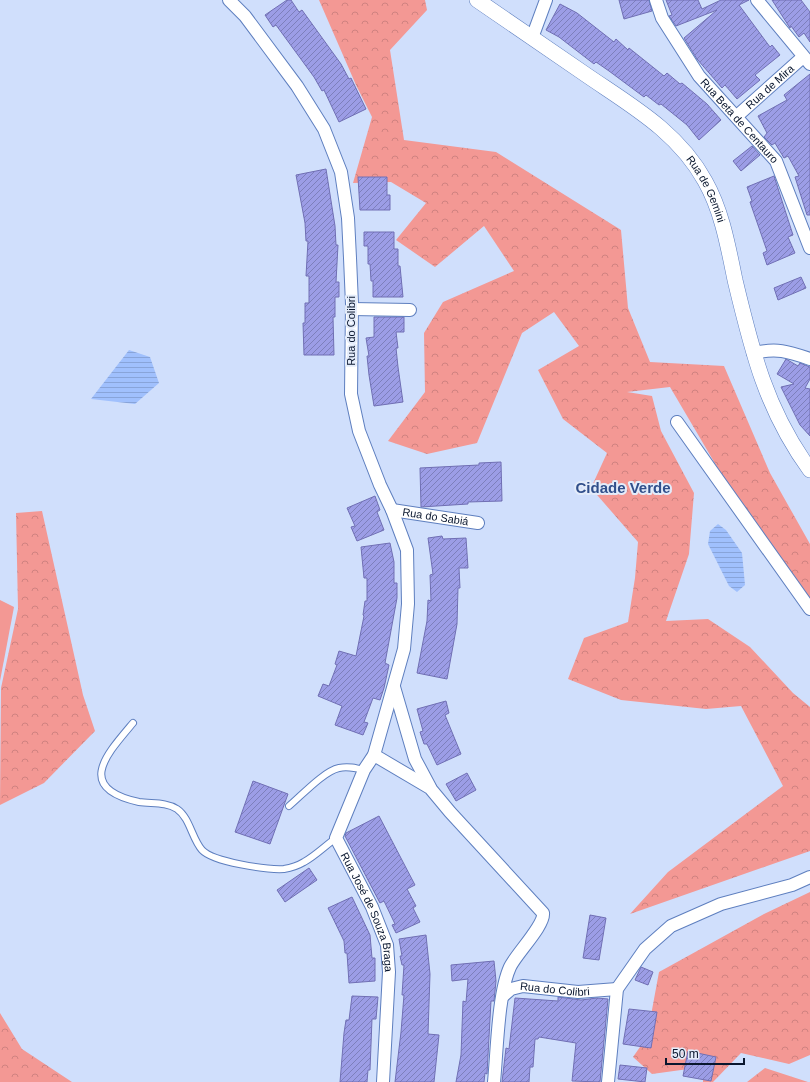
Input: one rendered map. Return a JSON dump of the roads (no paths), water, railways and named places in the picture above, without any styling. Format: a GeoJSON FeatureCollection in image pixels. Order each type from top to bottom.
{"type":"FeatureCollection","features":[{"type":"Feature","properties":{"kind":"street","name":"Rua do Colibri"},"geometry":{"type":"LineString","coordinates":[[229,0],[245,16],[297,86],[324,129],[341,172],[348,218],[352,309],[351,394],[359,431],[407,550],[408,604],[404,649],[374,755],[430,788]]}},
{"type":"Feature","properties":{"kind":"street"},"geometry":{"type":"LineString","coordinates":[[532,38],[546,0]]}},
{"type":"Feature","properties":{"kind":"street","name":"Rua Beta de Centauro"},"geometry":{"type":"LineString","coordinates":[[656,0],[662,18],[699,76],[776,161],[810,248]]}},
{"type":"Feature","properties":{"kind":"street"},"geometry":{"type":"LineString","coordinates":[[756,0],[806,61]]}},
{"type":"Feature","properties":{"kind":"street","name":"Rua de Gemini"},"geometry":{"type":"LineString","coordinates":[[479,1],[653,120],[680,145],[705,181],[720,216],[753,353],[767,392],[792,446],[810,470]]}},
{"type":"Feature","properties":{"kind":"street","name":"Rua de Mira"},"geometry":{"type":"LineString","coordinates":[[736,116],[806,61]]}},
{"type":"Feature","properties":{"kind":"street"},"geometry":{"type":"LineString","coordinates":[[352,309],[410,310]]}},
{"type":"Feature","properties":{"kind":"street"},"geometry":{"type":"LineString","coordinates":[[753,353],[771,349],[788,351],[810,358]]}},
{"type":"Feature","properties":{"kind":"street"},"geometry":{"type":"LineString","coordinates":[[677,422],[810,609]]}},
{"type":"Feature","properties":{"kind":"street","name":"Rua do Sabiá"},"geometry":{"type":"LineString","coordinates":[[392,510],[478,523]]}},
{"type":"Feature","properties":{"kind":"street","name":"Rua do Colibri"},"geometry":{"type":"LineString","coordinates":[[394,685],[415,759],[430,788],[450,812],[543,913],[542,922],[519,951],[510,968],[503,996]]}},
{"type":"Feature","properties":{"kind":"street","name":"Rua José de Souza Braga"},"geometry":{"type":"LineString","coordinates":[[374,755],[364,770],[336,838],[372,907],[386,945],[389,972],[383,1082]]}},
{"type":"Feature","properties":{"kind":"street"},"geometry":{"type":"LineString","coordinates":[[608,1082],[617,989],[645,948],[671,926],[721,904],[792,885],[810,877]]}},
{"type":"Feature","properties":{"kind":"street","name":"Rua do Colibri"},"geometry":{"type":"LineString","coordinates":[[503,996],[511,988],[523,986],[578,992],[617,989]]}},
{"type":"Feature","properties":{"kind":"street"},"geometry":{"type":"LineString","coordinates":[[494,1082],[503,996]]}},
{"type":"Feature","properties":{"kind":"lane"},"geometry":{"type":"LineString","coordinates":[[133,723],[107,754],[100,771],[104,784],[116,794],[139,802],[172,805],[182,812],[202,850],[217,859],[245,865],[284,869],[304,862],[336,838]]}},
{"type":"Feature","properties":{"kind":"lane"},"geometry":{"type":"LineString","coordinates":[[289,806],[326,774],[339,768],[364,770]]}},
{"type":"Feature","properties":{"kind":"water"},"geometry":{"type":"Polygon","coordinates":[[[129,350],[150,357],[159,383],[135,404],[91,399],[129,350]]]}},
{"type":"Feature","properties":{"kind":"water"},"geometry":{"type":"Polygon","coordinates":[[[718,524],[726,530],[742,553],[745,585],[737,592],[729,586],[708,544],[710,531],[718,524]]]}},
{"type":"Feature","properties":{"kind":"district","name":"Cidade Verde"},"geometry":{"type":"Point","coordinates":[623,488]}}]}
